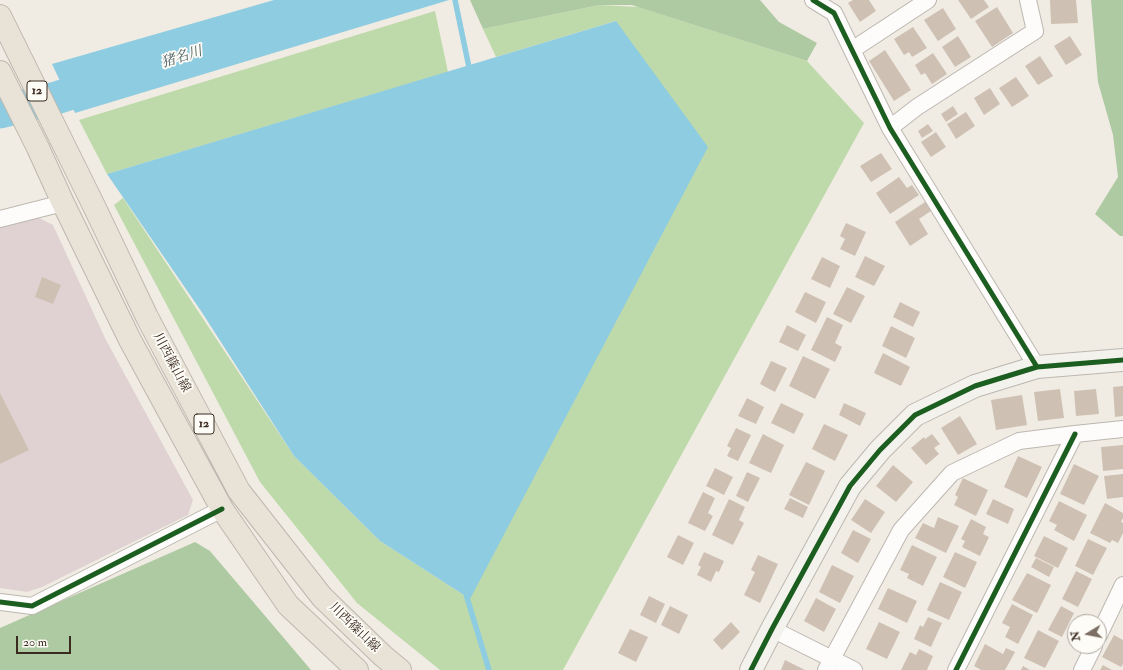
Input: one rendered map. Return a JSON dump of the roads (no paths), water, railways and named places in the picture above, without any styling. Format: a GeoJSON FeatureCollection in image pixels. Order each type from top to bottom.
{"type":"FeatureCollection","features":[{"type":"Feature","properties":{"kind":"main road","name":"川西篠山線"},"geometry":{"type":"LineString","coordinates":[[0,16],[147,317],[239,491],[322,598],[383,656],[400,670]]}},
{"type":"Feature","properties":{"kind":"main road","name":"川西篠山線"},"geometry":{"type":"LineString","coordinates":[[0,72],[130,340],[222,509],[288,605],[357,670]]}},
{"type":"Feature","properties":{"kind":"street"},"geometry":{"type":"LineString","coordinates":[[813,0],[834,13],[890,128],[1037,367]]}},
{"type":"Feature","properties":{"kind":"street"},"geometry":{"type":"LineString","coordinates":[[852,50],[928,0]]}},
{"type":"Feature","properties":{"kind":"street"},"geometry":{"type":"LineString","coordinates":[[890,128],[917,107],[1034,31],[1028,0]]}},
{"type":"Feature","properties":{"kind":"street"},"geometry":{"type":"LineString","coordinates":[[0,219],[63,202]]}},
{"type":"Feature","properties":{"kind":"street"},"geometry":{"type":"LineString","coordinates":[[751,670],[850,486],[880,450],[915,415],[975,386],[1037,367],[1123,360]]}},
{"type":"Feature","properties":{"kind":"street"},"geometry":{"type":"LineString","coordinates":[[829,665],[901,530],[952,473],[1020,441],[1123,429]]}},
{"type":"Feature","properties":{"kind":"street"},"geometry":{"type":"LineString","coordinates":[[956,670],[1075,434]]}},
{"type":"Feature","properties":{"kind":"street"},"geometry":{"type":"LineString","coordinates":[[0,602],[32,606],[222,509]]}},
{"type":"Feature","properties":{"kind":"street"},"geometry":{"type":"LineString","coordinates":[[1107,618],[1123,585]]}},
{"type":"Feature","properties":{"kind":"street"},"geometry":{"type":"LineString","coordinates":[[772,629],[829,665],[854,670]]}},
{"type":"Feature","properties":{"kind":"street"},"geometry":{"type":"LineString","coordinates":[[1082,670],[1090,654]]}},
{"type":"Feature","properties":{"kind":"water"},"geometry":{"type":"Polygon","coordinates":[[[274,0],[449,0],[75,113],[52,64],[274,0]]]}},
{"type":"Feature","properties":{"kind":"water"},"geometry":{"type":"Polygon","coordinates":[[[616,21],[708,147],[470,599],[380,541],[294,456],[201,311],[107,174],[616,21]]]}},
{"type":"Feature","properties":{"kind":"waterway"},"geometry":{"type":"LineString","coordinates":[[455,0],[470,72]]}},
{"type":"Feature","properties":{"kind":"waterway","name":"猪名川"},"geometry":{"type":"LineString","coordinates":[[0,112],[56,98],[110,81]]}},
{"type":"Feature","properties":{"kind":"waterway"},"geometry":{"type":"LineString","coordinates":[[465,591],[489,670]]}}]}
